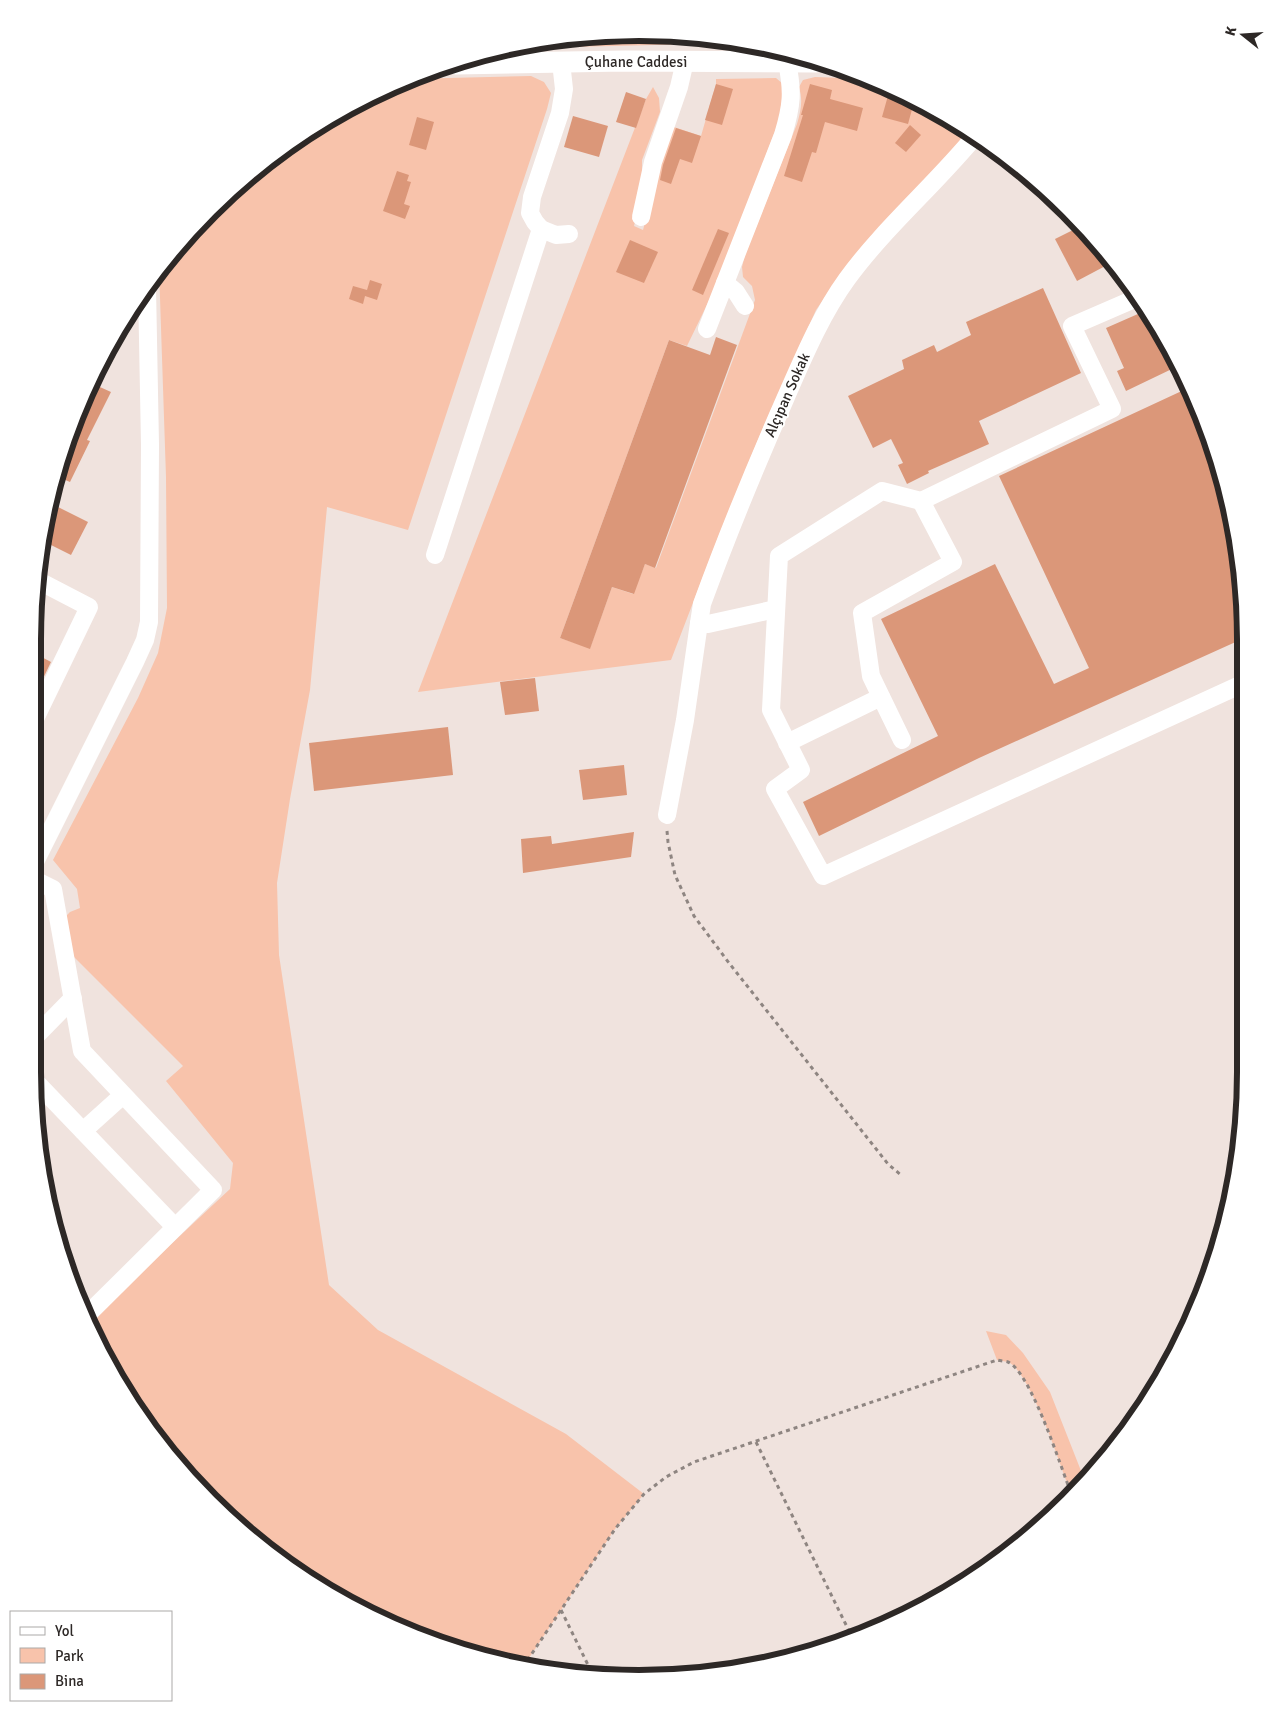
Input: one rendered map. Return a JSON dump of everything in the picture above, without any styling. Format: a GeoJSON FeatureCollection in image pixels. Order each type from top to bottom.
{"type":"FeatureCollection","features":[{"type":"Feature","properties":{"kind":"main road","name":"Çuhane Caddesi"},"geometry":{"type":"LineString","coordinates":[[479,64],[794,62]]}},
{"type":"Feature","properties":{"kind":"street"},"geometry":{"type":"LineString","coordinates":[[561,62],[564,89],[560,113],[532,197],[530,214],[541,228],[556,235],[569,234]]}},
{"type":"Feature","properties":{"kind":"street"},"geometry":{"type":"LineString","coordinates":[[641,217],[653,162],[685,62]]}},
{"type":"Feature","properties":{"kind":"street"},"geometry":{"type":"LineString","coordinates":[[707,329],[790,114],[792,85],[787,62]]}},
{"type":"Feature","properties":{"kind":"street","name":"Alçıpan Sokak"},"geometry":{"type":"LineString","coordinates":[[667,815],[685,720],[702,604],[748,484],[807,351],[830,306],[847,279],[871,249],[970,142]]}},
{"type":"Feature","properties":{"kind":"street"},"geometry":{"type":"LineString","coordinates":[[435,554],[541,228]]}},
{"type":"Feature","properties":{"kind":"street"},"geometry":{"type":"LineString","coordinates":[[725,283],[736,292],[745,306]]}},
{"type":"Feature","properties":{"kind":"street"},"geometry":{"type":"LineString","coordinates":[[41,850],[135,662],[145,640],[149,622],[150,445],[147,300]]}},
{"type":"Feature","properties":{"kind":"street"},"geometry":{"type":"LineString","coordinates":[[1131,300],[1072,326],[1112,409],[921,501],[882,492],[779,556],[770,710],[801,770],[775,789],[823,876],[1237,686]]}},
{"type":"Feature","properties":{"kind":"street"},"geometry":{"type":"LineString","coordinates":[[902,740],[871,676],[862,613],[953,562],[921,501]]}},
{"type":"Feature","properties":{"kind":"street"},"geometry":{"type":"LineString","coordinates":[[41,707],[89,607],[44,584]]}},
{"type":"Feature","properties":{"kind":"street"},"geometry":{"type":"LineString","coordinates":[[699,623],[708,624],[776,609]]}},
{"type":"Feature","properties":{"kind":"street"},"geometry":{"type":"LineString","coordinates":[[787,743],[881,696]]}},
{"type":"Feature","properties":{"kind":"street"},"geometry":{"type":"LineString","coordinates":[[41,883],[53,889],[82,1051],[213,1190],[91,1311]]}},
{"type":"Feature","properties":{"kind":"street"},"geometry":{"type":"LineString","coordinates":[[41,1031],[73,998]]}},
{"type":"Feature","properties":{"kind":"street"},"geometry":{"type":"LineString","coordinates":[[42,1088],[176,1227]]}},
{"type":"Feature","properties":{"kind":"street"},"geometry":{"type":"LineString","coordinates":[[83,1131],[123,1095]]}},
{"type":"Feature","properties":{"kind":"path"},"geometry":{"type":"LineString","coordinates":[[667,815],[668,842],[675,875],[694,916],[888,1164],[901,1175]]}},
{"type":"Feature","properties":{"kind":"path"},"geometry":{"type":"LineString","coordinates":[[528,1659],[615,1529],[644,1494],[666,1477],[694,1462],[997,1360],[1008,1362],[1022,1375],[1039,1409],[1069,1487]]}},
{"type":"Feature","properties":{"kind":"path"},"geometry":{"type":"LineString","coordinates":[[756,1442],[849,1631]]}},
{"type":"Feature","properties":{"kind":"path"},"geometry":{"type":"LineString","coordinates":[[561,1610],[589,1667]]}},
{"type":"Feature","properties":{"kind":"green space"},"geometry":{"type":"Polygon","coordinates":[[[639,41],[693,44],[553,47],[639,41]]]}},
{"type":"Feature","properties":{"kind":"green space"},"geometry":{"type":"Polygon","coordinates":[[[531,76],[544,82],[551,93],[408,530],[327,507],[310,690],[277,883],[279,955],[329,1285],[378,1330],[566,1434],[644,1494],[615,1529],[528,1659],[484,1649],[410,1624],[340,1590],[307,1569],[275,1546],[216,1495],[165,1436],[121,1371],[95,1319],[154,1260],[230,1189],[233,1163],[166,1081],[183,1066],[70,953],[65,917],[70,912],[80,908],[77,889],[53,860],[138,698],[158,653],[167,608],[166,477],[159,283],[216,216],[275,165],[340,121],[375,103],[433,78],[531,76]]]}},
{"type":"Feature","properties":{"kind":"green space"},"geometry":{"type":"Polygon","coordinates":[[[815,77],[844,78],[903,103],[938,121],[962,136],[957,146],[834,284],[816,310],[762,430],[671,660],[418,692],[646,99],[653,87],[659,98],[660,112],[642,160],[642,192],[634,226],[643,230],[671,126],[701,136],[716,79],[776,78],[783,84],[784,107],[719,280],[687,346],[669,340],[560,638],[590,648],[612,587],[633,594],[645,564],[656,568],[755,300],[752,286],[743,277],[742,267],[745,255],[797,124],[801,105],[799,87],[803,80],[815,77]]]}},
{"type":"Feature","properties":{"kind":"green space"},"geometry":{"type":"Polygon","coordinates":[[[986,1331],[1006,1335],[1023,1353],[1050,1392],[1082,1473],[1069,1487],[1044,1422],[1026,1383],[1017,1369],[1008,1362],[997,1360],[986,1331]]]}},
{"type":"Feature","properties":{"kind":"building"},"geometry":{"type":"Polygon","coordinates":[[[716,84],[733,89],[722,125],[705,120],[716,84]]]}},
{"type":"Feature","properties":{"kind":"building"},"geometry":{"type":"Polygon","coordinates":[[[810,84],[832,90],[830,99],[863,108],[857,131],[825,122],[816,153],[812,152],[802,182],[784,176],[803,115],[801,115],[810,84]]]}},
{"type":"Feature","properties":{"kind":"building"},"geometry":{"type":"Polygon","coordinates":[[[626,92],[646,99],[636,128],[616,122],[626,92]]]}},
{"type":"Feature","properties":{"kind":"building"},"geometry":{"type":"Polygon","coordinates":[[[888,96],[912,108],[908,124],[882,117],[888,96]]]}},
{"type":"Feature","properties":{"kind":"building"},"geometry":{"type":"Polygon","coordinates":[[[573,116],[608,126],[599,157],[564,147],[573,116]]]}},
{"type":"Feature","properties":{"kind":"building"},"geometry":{"type":"Polygon","coordinates":[[[417,117],[434,122],[426,150],[409,145],[417,117]]]}},
{"type":"Feature","properties":{"kind":"building"},"geometry":{"type":"Polygon","coordinates":[[[910,125],[921,135],[906,152],[895,143],[910,125]]]}},
{"type":"Feature","properties":{"kind":"building"},"geometry":{"type":"Polygon","coordinates":[[[676,128],[701,136],[692,163],[680,159],[671,184],[660,180],[663,165],[676,128]]]}},
{"type":"Feature","properties":{"kind":"building"},"geometry":{"type":"Polygon","coordinates":[[[397,171],[409,175],[407,181],[411,182],[404,204],[410,206],[405,219],[383,211],[397,171]]]}},
{"type":"Feature","properties":{"kind":"building"},"geometry":{"type":"Polygon","coordinates":[[[718,229],[729,233],[703,295],[692,290],[718,229]]]}},
{"type":"Feature","properties":{"kind":"building"},"geometry":{"type":"Polygon","coordinates":[[[1074,229],[1105,266],[1077,281],[1055,239],[1074,229]]]}},
{"type":"Feature","properties":{"kind":"building"},"geometry":{"type":"Polygon","coordinates":[[[630,240],[658,252],[644,283],[616,272],[630,240]]]}},
{"type":"Feature","properties":{"kind":"building"},"geometry":{"type":"Polygon","coordinates":[[[370,280],[382,284],[377,300],[365,296],[363,304],[349,299],[353,286],[367,290],[370,280]]]}},
{"type":"Feature","properties":{"kind":"building"},"geometry":{"type":"Polygon","coordinates":[[[1043,288],[1081,373],[979,421],[989,444],[928,471],[929,473],[907,484],[898,465],[903,463],[891,439],[873,448],[848,396],[904,369],[902,360],[934,345],[937,352],[971,335],[966,322],[1043,288]]]}},
{"type":"Feature","properties":{"kind":"building"},"geometry":{"type":"Polygon","coordinates":[[[1140,313],[1172,369],[1126,391],[1117,371],[1124,368],[1106,328],[1140,313]]]}},
{"type":"Feature","properties":{"kind":"building"},"geometry":{"type":"Polygon","coordinates":[[[716,337],[737,345],[655,568],[645,564],[634,594],[612,587],[590,649],[560,638],[669,340],[710,355],[716,337]]]}},
{"type":"Feature","properties":{"kind":"building"},"geometry":{"type":"Polygon","coordinates":[[[98,386],[111,392],[87,440],[90,441],[70,482],[63,479],[73,447],[98,386]]]}},
{"type":"Feature","properties":{"kind":"building"},"geometry":{"type":"Polygon","coordinates":[[[1182,391],[1205,447],[1225,522],[1232,561],[1237,641],[979,758],[819,836],[803,802],[938,736],[881,619],[995,564],[1054,684],[1089,668],[999,476],[1182,391]]]}},
{"type":"Feature","properties":{"kind":"building"},"geometry":{"type":"Polygon","coordinates":[[[57,506],[88,522],[71,555],[49,544],[57,506]]]}},
{"type":"Feature","properties":{"kind":"building"},"geometry":{"type":"Polygon","coordinates":[[[41,657],[51,662],[41,683],[41,657]]]}},
{"type":"Feature","properties":{"kind":"building"},"geometry":{"type":"Polygon","coordinates":[[[535,678],[539,711],[505,715],[500,682],[535,678]]]}},
{"type":"Feature","properties":{"kind":"building"},"geometry":{"type":"Polygon","coordinates":[[[448,727],[453,775],[314,791],[309,743],[448,727]]]}},
{"type":"Feature","properties":{"kind":"building"},"geometry":{"type":"Polygon","coordinates":[[[624,765],[627,795],[583,800],[579,770],[624,765]]]}},
{"type":"Feature","properties":{"kind":"building"},"geometry":{"type":"Polygon","coordinates":[[[634,832],[631,857],[523,873],[521,839],[551,836],[552,844],[634,832]]]}}]}
